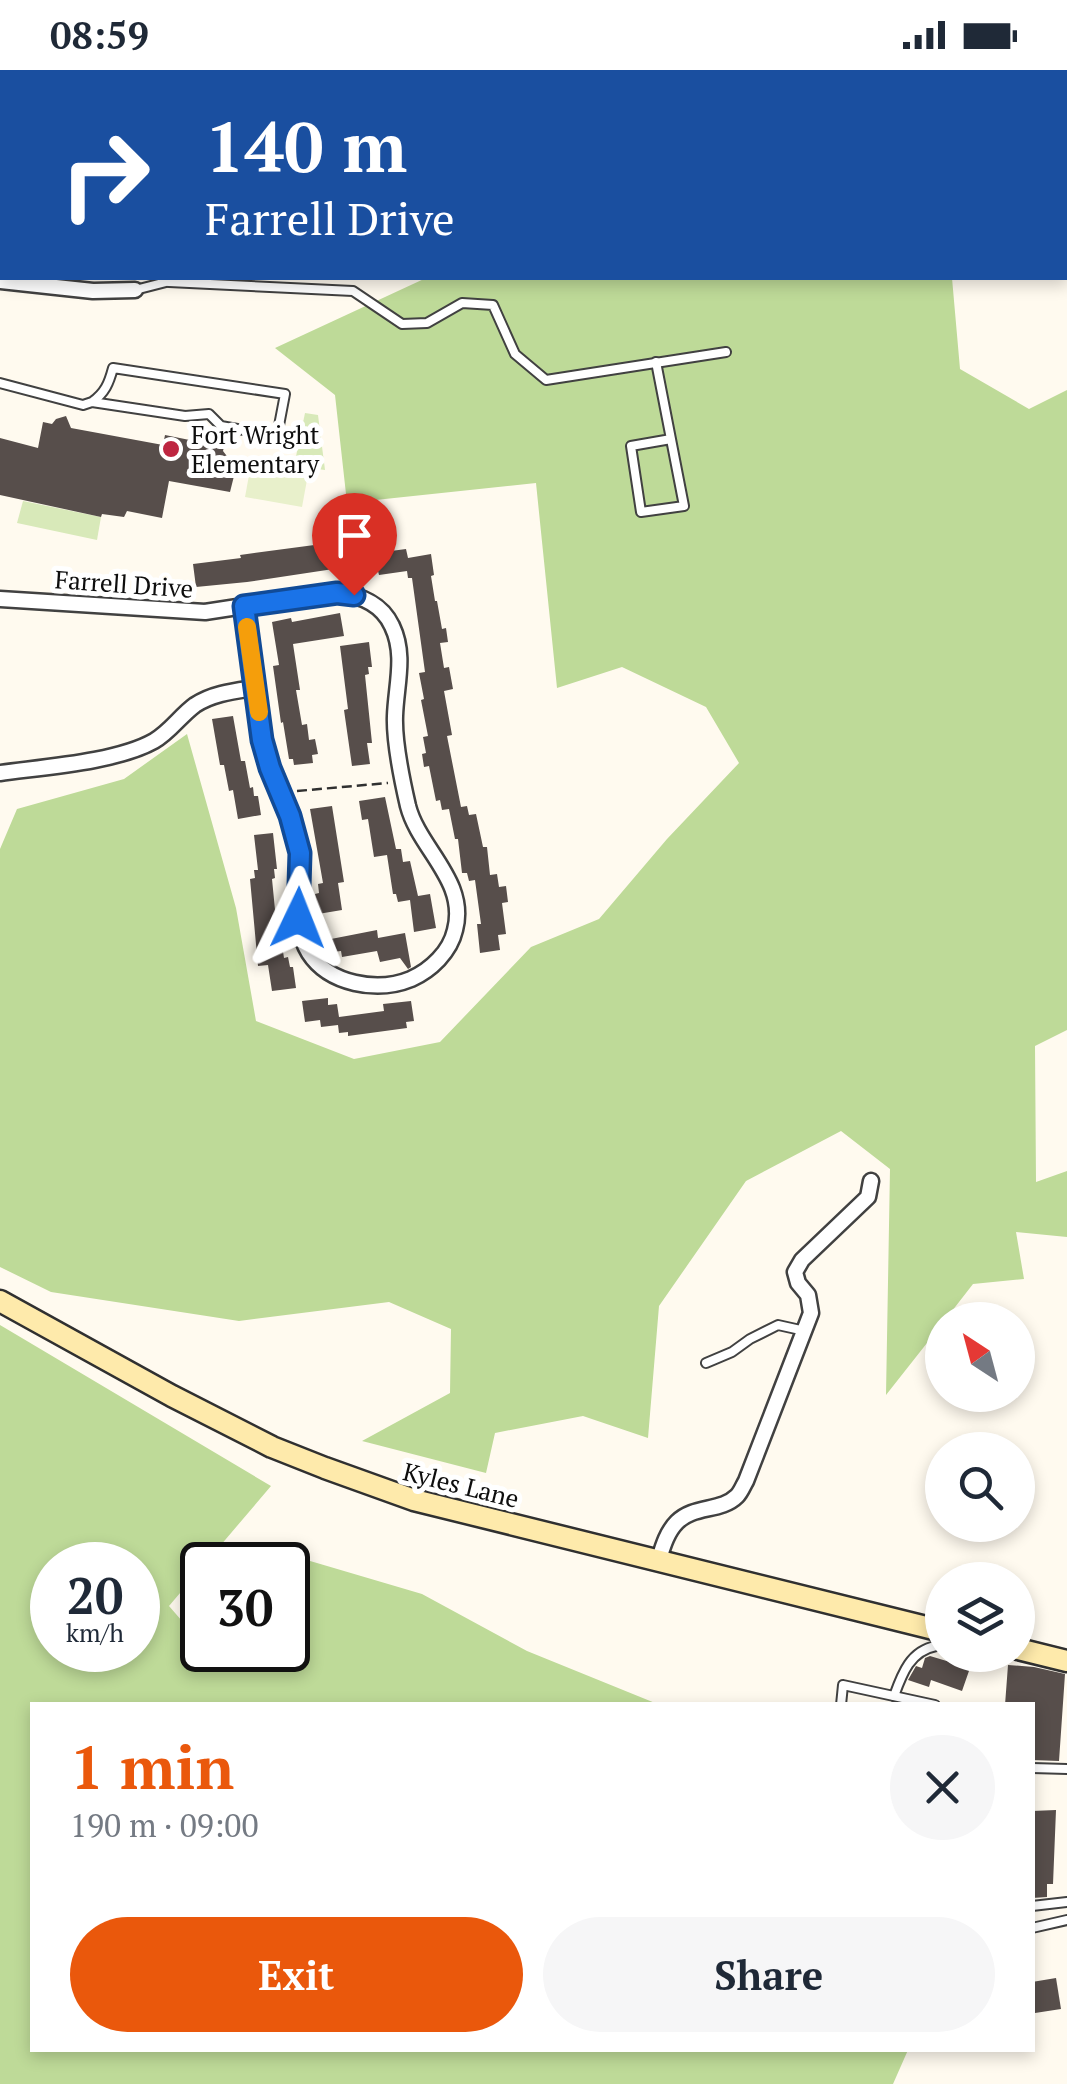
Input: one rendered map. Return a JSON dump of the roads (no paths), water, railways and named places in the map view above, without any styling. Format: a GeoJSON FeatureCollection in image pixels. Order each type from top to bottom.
{"type":"FeatureCollection","features":[{"type":"Feature","properties":{"kind":"main road","name":"Kyles Lane"},"geometry":{"type":"LineString","coordinates":[[0,1301],[272,1446],[414,1500],[925,1626]]}},
{"type":"Feature","properties":{"kind":"main road"},"geometry":{"type":"LineString","coordinates":[[1035,1653],[1067,1661]]}},
{"type":"Feature","properties":{"kind":"street"},"geometry":{"type":"LineString","coordinates":[[0,281],[93,291],[135,290]]}},
{"type":"Feature","properties":{"kind":"street","name":"Farrell Drive"},"geometry":{"type":"LineString","coordinates":[[0,599],[205,612],[244,606],[337,593],[367,600],[384,614],[399,644],[395,717],[409,809],[447,876],[456,900],[456,929],[446,950],[426,970],[404,981],[352,983],[321,968],[307,950],[298,918],[300,853],[262,740],[244,606]]}},
{"type":"Feature","properties":{"kind":"street"},"geometry":{"type":"LineString","coordinates":[[0,773],[92,760],[137,748],[154,741],[207,699],[256,688]]}},
{"type":"Feature","properties":{"kind":"street"},"geometry":{"type":"LineString","coordinates":[[659,1559],[676,1523],[705,1507],[722,1505],[737,1496],[746,1482],[812,1313],[808,1295],[795,1272],[802,1260],[868,1197],[871,1182]]}},
{"type":"Feature","properties":{"kind":"lane"},"geometry":{"type":"LineString","coordinates":[[135,290],[173,280],[354,291],[402,324],[427,324],[462,303],[494,305],[515,354],[546,380],[726,352]]}},
{"type":"Feature","properties":{"kind":"lane"},"geometry":{"type":"LineString","coordinates":[[656,362],[671,439],[684,506],[641,512],[631,446],[671,439]]}},
{"type":"Feature","properties":{"kind":"lane"},"geometry":{"type":"LineString","coordinates":[[0,382],[82,404],[92,402],[184,416],[209,414],[221,426],[278,436],[286,394],[112,368],[108,386],[92,402]]}},
{"type":"Feature","properties":{"kind":"lane"},"geometry":{"type":"LineString","coordinates":[[706,1363],[778,1325],[804,1331]]}},
{"type":"Feature","properties":{"kind":"lane"},"geometry":{"type":"LineString","coordinates":[[894,1696],[904,1667],[925,1649]]}},
{"type":"Feature","properties":{"kind":"lane"},"geometry":{"type":"LineString","coordinates":[[841,1702],[844,1686],[921,1702]]}},
{"type":"Feature","properties":{"kind":"lane"},"geometry":{"type":"LineString","coordinates":[[1035,1768],[1067,1770]]}},
{"type":"Feature","properties":{"kind":"lane"},"geometry":{"type":"LineString","coordinates":[[1035,1906],[1067,1902]]}},
{"type":"Feature","properties":{"kind":"lane"},"geometry":{"type":"LineString","coordinates":[[1035,1927],[1067,1920]]}},
{"type":"Feature","properties":{"kind":"place","name":"Fort Wright Elementary"},"geometry":{"type":"Point","coordinates":[171,449]}}]}
